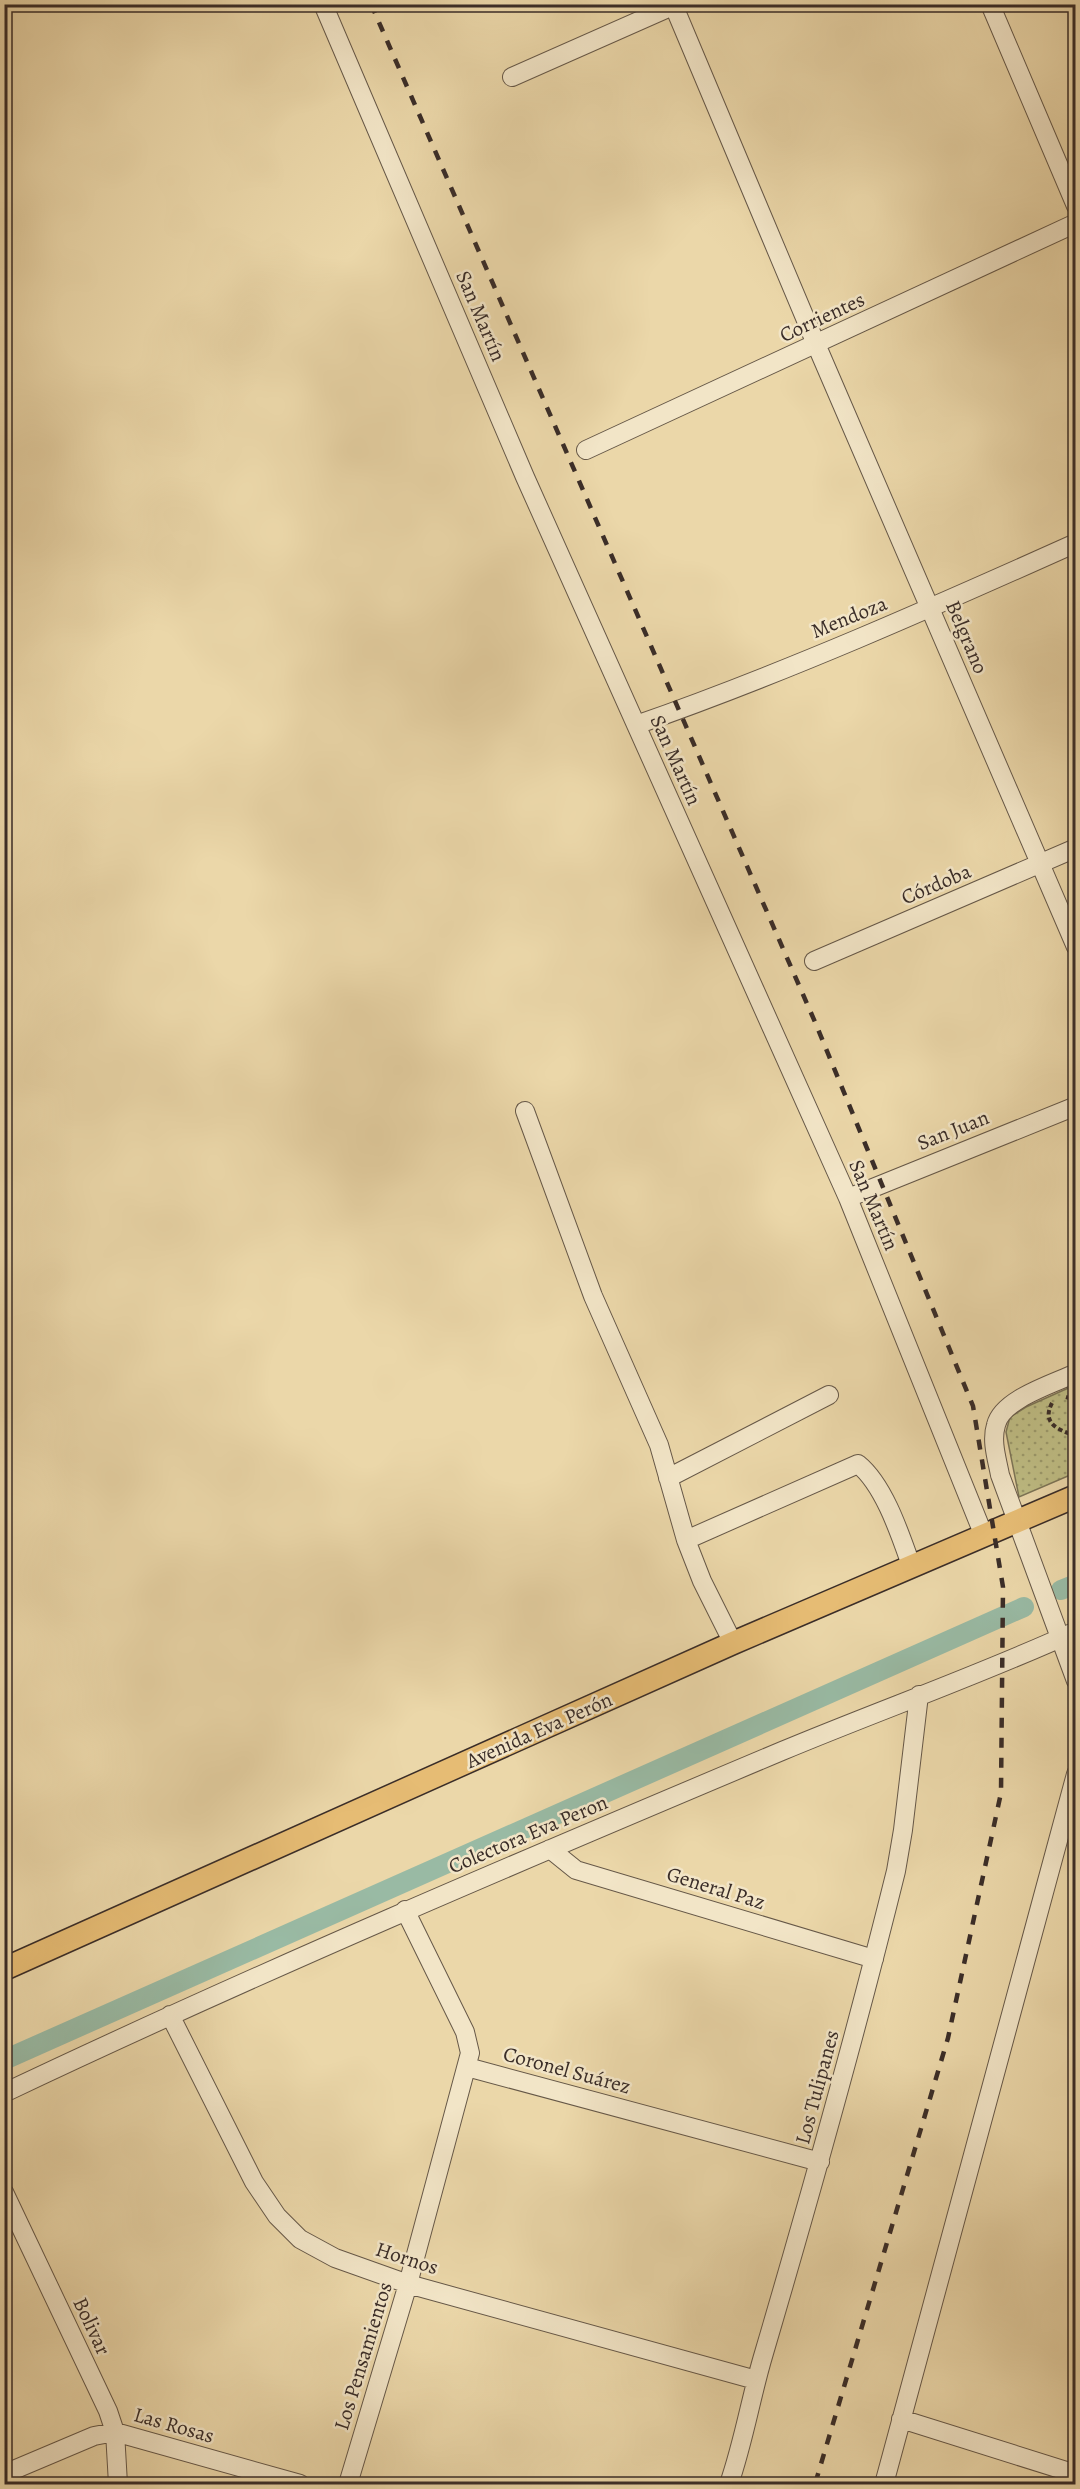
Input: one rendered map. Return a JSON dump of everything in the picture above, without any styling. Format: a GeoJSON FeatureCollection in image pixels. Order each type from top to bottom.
{"type":"FeatureCollection","features":[{"type":"Feature","properties":{"kind":"main road","name":"Avenida Eva Perón"},"geometry":{"type":"LineString","coordinates":[[4,1969],[733,1643],[1076,1496]]}},
{"type":"Feature","properties":{"kind":"street","name":"San Martín"},"geometry":{"type":"LineString","coordinates":[[323,4],[525,477],[848,1198],[984,1536]]}},
{"type":"Feature","properties":{"kind":"street"},"geometry":{"type":"LineString","coordinates":[[990,4],[1076,206]]}},
{"type":"Feature","properties":{"kind":"street"},"geometry":{"type":"LineString","coordinates":[[512,77],[675,5]]}},
{"type":"Feature","properties":{"kind":"street","name":"Belgrano"},"geometry":{"type":"LineString","coordinates":[[675,5],[816,344],[1076,947]]}},
{"type":"Feature","properties":{"kind":"street","name":"Corrientes"},"geometry":{"type":"LineString","coordinates":[[586,450],[1076,223]]}},
{"type":"Feature","properties":{"kind":"street","name":"Mendoza"},"geometry":{"type":"LineString","coordinates":[[636,725],[679,710],[931,608],[1076,543]]}},
{"type":"Feature","properties":{"kind":"street","name":"Córdoba"},"geometry":{"type":"LineString","coordinates":[[814,961],[1076,849]]}},
{"type":"Feature","properties":{"kind":"street","name":"San Juan"},"geometry":{"type":"LineString","coordinates":[[848,1198],[1076,1106]]}},
{"type":"Feature","properties":{"kind":"street"},"geometry":{"type":"LineString","coordinates":[[525,1111],[593,1296],[659,1445],[686,1540],[702,1581],[733,1643]]}},
{"type":"Feature","properties":{"kind":"street"},"geometry":{"type":"LineString","coordinates":[[1076,1374],[1013,1402],[1002,1412],[996,1424],[994,1440],[1000,1475],[1017,1522],[1067,1635],[1076,1681]]}},
{"type":"Feature","properties":{"kind":"street"},"geometry":{"type":"LineString","coordinates":[[668,1478],[830,1395]]}},
{"type":"Feature","properties":{"kind":"street"},"geometry":{"type":"LineString","coordinates":[[686,1540],[858,1464],[867,1472],[896,1523],[911,1565]]}},
{"type":"Feature","properties":{"kind":"street","name":"Colectora Eva Peron"},"geometry":{"type":"LineString","coordinates":[[4,2093],[170,2015],[405,1910],[1067,1635]]}},
{"type":"Feature","properties":{"kind":"street","name":"Los Tulipanes"},"geometry":{"type":"LineString","coordinates":[[729,2484],[740,2455],[756,2380],[820,2162],[874,1959],[902,1840],[919,1695]]}},
{"type":"Feature","properties":{"kind":"street"},"geometry":{"type":"LineString","coordinates":[[884,2484],[1076,1774]]}},
{"type":"Feature","properties":{"kind":"street","name":"General Paz"},"geometry":{"type":"LineString","coordinates":[[550,1849],[576,1870],[874,1959]]}},
{"type":"Feature","properties":{"kind":"street"},"geometry":{"type":"LineString","coordinates":[[405,1910],[465,2032],[470,2053],[467,2067]]}},
{"type":"Feature","properties":{"kind":"street","name":"Hornos"},"geometry":{"type":"LineString","coordinates":[[170,2015],[254,2182],[277,2216],[300,2239],[335,2258],[408,2284],[756,2380]]}},
{"type":"Feature","properties":{"kind":"street","name":"Coronel Suárez"},"geometry":{"type":"LineString","coordinates":[[467,2067],[820,2162]]}},
{"type":"Feature","properties":{"kind":"street","name":"Los Pensamientos"},"geometry":{"type":"LineString","coordinates":[[348,2484],[408,2284],[467,2067]]}},
{"type":"Feature","properties":{"kind":"street","name":"Bolivar"},"geometry":{"type":"LineString","coordinates":[[4,2192],[108,2411],[115,2432],[118,2484]]}},
{"type":"Feature","properties":{"kind":"street"},"geometry":{"type":"LineString","coordinates":[[901,2419],[1076,2474]]}},
{"type":"Feature","properties":{"kind":"street","name":"Las Rosas"},"geometry":{"type":"LineString","coordinates":[[4,2474],[94,2436],[115,2432],[300,2484]]}},
{"type":"Feature","properties":{"kind":"path"},"geometry":{"type":"LineString","coordinates":[[1048,1411],[1048,1420],[1055,1428],[1076,1437]]}},
{"type":"Feature","properties":{"kind":"shaded area"},"geometry":{"type":"Polygon","coordinates":[[[1075,1385],[1075,1473],[1019,1497],[1006,1432],[1010,1417],[1026,1407],[1075,1385]]]}},
{"type":"Feature","properties":{"kind":"waterway"},"geometry":{"type":"LineString","coordinates":[[1061,1590],[1076,1584]]}},
{"type":"Feature","properties":{"kind":"waterway"},"geometry":{"type":"LineString","coordinates":[[4,2060],[1024,1607]]}},
{"type":"Feature","properties":{"kind":"railway"},"geometry":{"type":"LineString","coordinates":[[371,4],[815,1022],[973,1406],[1003,1587],[1001,1793],[948,2038],[815,2484]]}}]}
